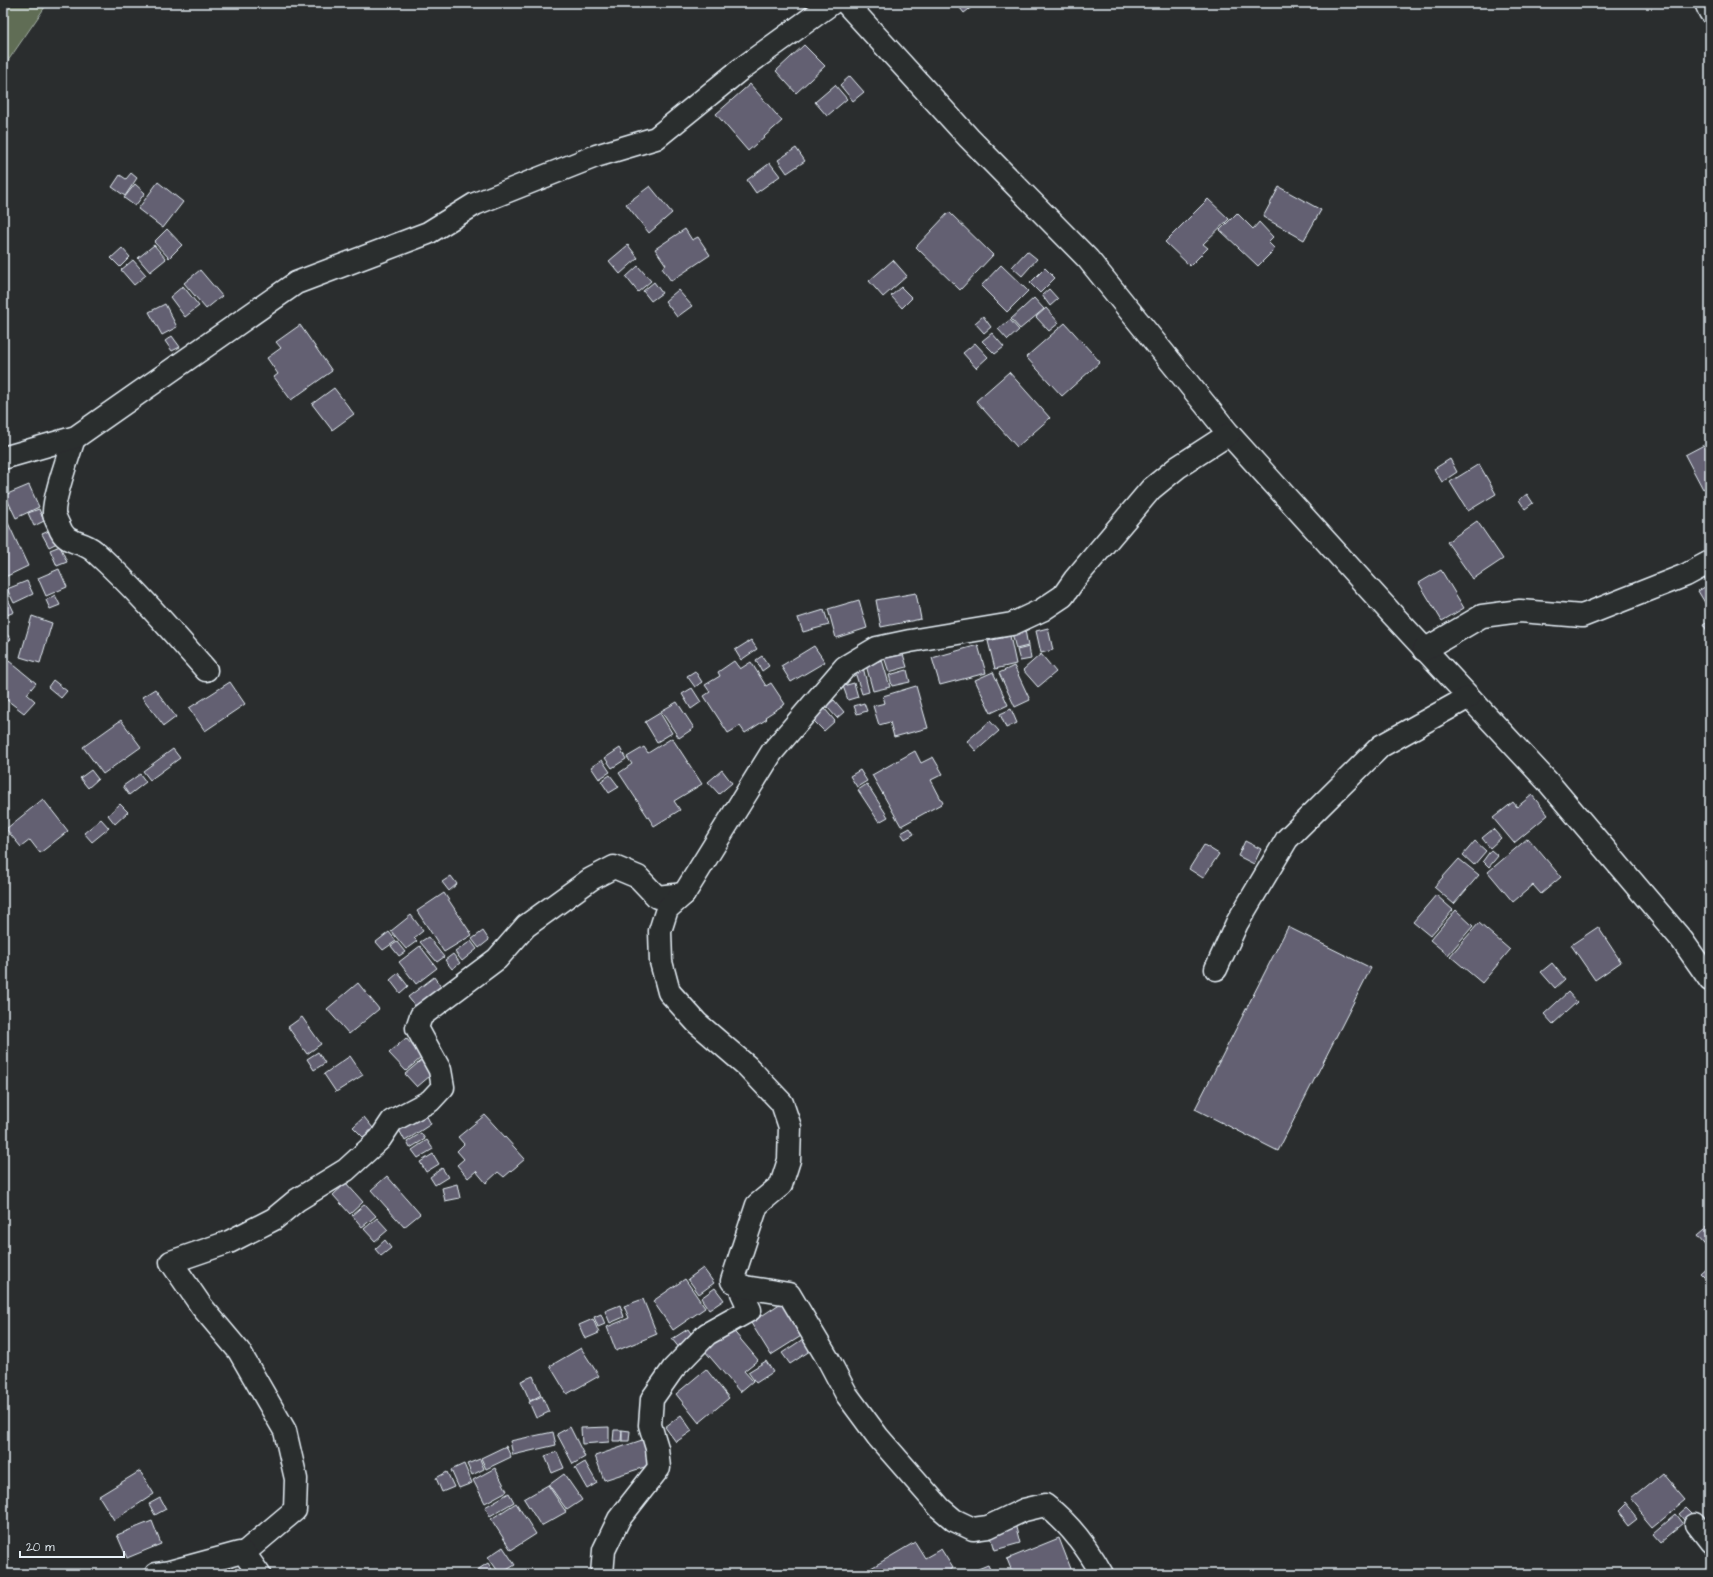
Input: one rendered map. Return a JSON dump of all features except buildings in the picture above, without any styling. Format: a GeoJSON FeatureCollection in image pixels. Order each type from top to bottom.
{"type":"FeatureCollection","features":[{"type":"Feature","properties":{"kind":"street"},"geometry":{"type":"LineString","coordinates":[[3,458],[74,438],[296,283],[428,233],[475,204],[596,156],[656,138],[741,69],[832,3]]}},
{"type":"Feature","properties":{"kind":"street"},"geometry":{"type":"LineString","coordinates":[[846,3],[969,138],[1088,259],[1229,434],[1424,650],[1548,782],[1682,940],[1710,980]]}},
{"type":"Feature","properties":{"kind":"street"},"geometry":{"type":"LineString","coordinates":[[1706,3],[1710,12]]}},
{"type":"Feature","properties":{"kind":"street"},"geometry":{"type":"LineString","coordinates":[[1102,1574],[1093,1558],[1057,1514],[1045,1505],[1024,1510],[988,1527],[973,1529],[954,1520],[940,1508],[878,1437],[846,1395],[829,1361],[789,1294],[746,1287],[732,1281],[757,1205],[781,1185],[789,1160],[790,1127],[782,1103],[747,1066],[697,1023],[669,992],[661,962],[660,931],[667,909],[684,894],[772,752],[845,667],[877,648],[1012,624],[1042,610],[1063,596],[1075,579],[1152,489],[1178,467],[1229,434]]}},
{"type":"Feature","properties":{"kind":"street"},"geometry":{"type":"LineString","coordinates":[[74,438],[58,492],[54,514],[61,533],[69,541],[90,547],[108,563],[161,618],[206,670]]}},
{"type":"Feature","properties":{"kind":"street"},"geometry":{"type":"LineString","coordinates":[[1424,650],[1482,616],[1520,611],[1582,616],[1686,575],[1710,562]]}},
{"type":"Feature","properties":{"kind":"street"},"geometry":{"type":"LineString","coordinates":[[1216,969],[1236,923],[1287,839],[1380,746],[1468,697]]}},
{"type":"Feature","properties":{"kind":"street"},"geometry":{"type":"LineString","coordinates":[[156,1574],[212,1560],[233,1553],[244,1554],[295,1510],[296,1479],[285,1431],[239,1351],[202,1307],[171,1262],[229,1242],[274,1219],[297,1200],[346,1170],[380,1139],[392,1121],[430,1101],[443,1087],[440,1070],[418,1028],[421,1016],[498,959],[526,926],[591,879],[614,867],[638,877],[657,897],[684,894]]}},
{"type":"Feature","properties":{"kind":"street"},"geometry":{"type":"LineString","coordinates":[[602,1574],[604,1550],[619,1519],[659,1468],[657,1448],[650,1425],[652,1399],[673,1369],[707,1334],[750,1310],[742,1293],[746,1287]]}},
{"type":"Feature","properties":{"kind":"street"},"geometry":{"type":"LineString","coordinates":[[1696,1525],[1710,1544]]}},
{"type":"Feature","properties":{"kind":"street"},"geometry":{"type":"LineString","coordinates":[[244,1554],[259,1574]]}},
{"type":"Feature","properties":{"kind":"green space"},"geometry":{"type":"Polygon","coordinates":[[[3,3],[91,3],[45,7],[3,68],[3,3]]]}}]}
